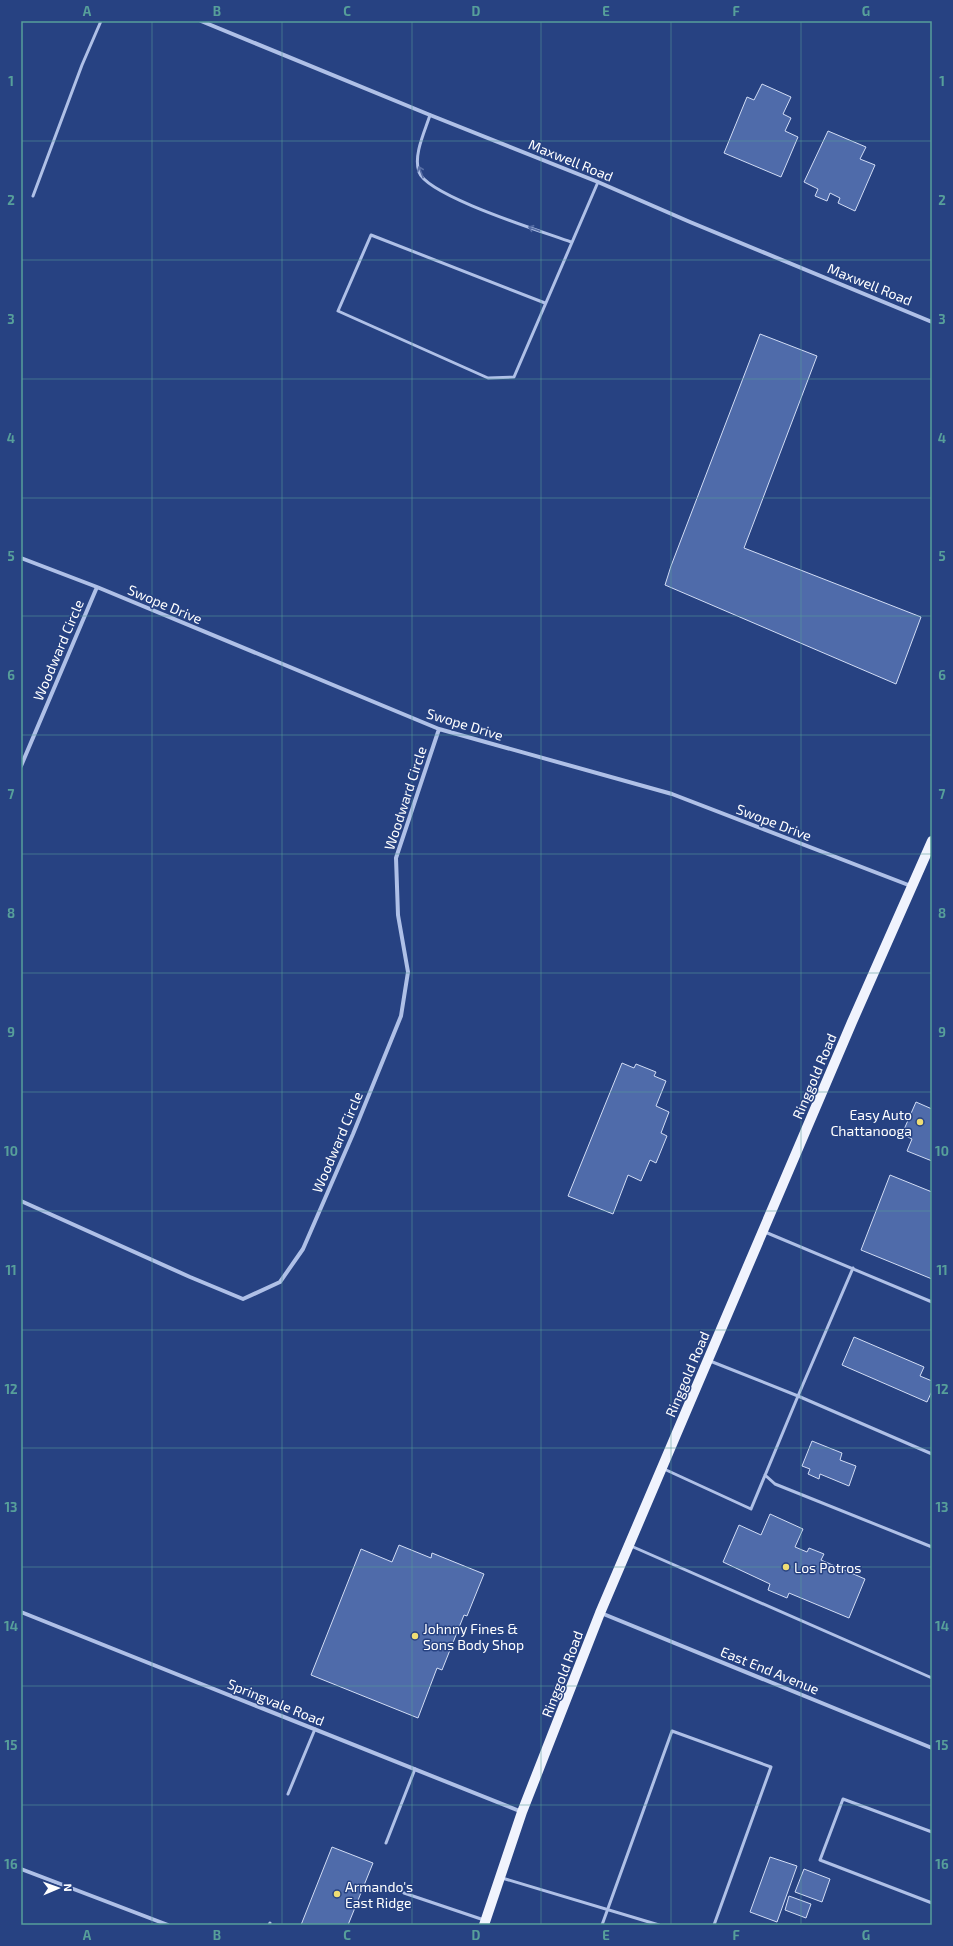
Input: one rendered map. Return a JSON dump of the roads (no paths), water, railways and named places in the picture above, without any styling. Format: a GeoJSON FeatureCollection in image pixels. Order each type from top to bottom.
{"type":"FeatureCollection","features":[{"type":"Feature","properties":{"kind":"main road","name":"Ringgold Road"},"geometry":{"type":"LineString","coordinates":[[485,1923],[522,1812],[600,1613],[911,886],[932,841]]}},
{"type":"Feature","properties":{"kind":"street","name":"Maxwell Road"},"geometry":{"type":"LineString","coordinates":[[201,21],[598,182],[694,224],[932,322]]}},
{"type":"Feature","properties":{"kind":"street","name":"Swope Drive"},"geometry":{"type":"LineString","coordinates":[[21,558],[97,587],[439,730],[672,794],[911,886]]}},
{"type":"Feature","properties":{"kind":"street","name":"Woodward Circle"},"geometry":{"type":"LineString","coordinates":[[21,766],[97,587]]}},
{"type":"Feature","properties":{"kind":"street","name":"Woodward Circle"},"geometry":{"type":"LineString","coordinates":[[21,1201],[190,1278],[243,1299],[280,1282],[302,1249],[354,1134],[401,1016],[408,972],[398,915],[396,858],[439,730]]}},
{"type":"Feature","properties":{"kind":"street","name":"Springvale Road"},"geometry":{"type":"LineString","coordinates":[[21,1612],[522,1812]]}},
{"type":"Feature","properties":{"kind":"street","name":"East End Avenue"},"geometry":{"type":"LineString","coordinates":[[600,1613],[932,1748]]}},
{"type":"Feature","properties":{"kind":"street"},"geometry":{"type":"LineString","coordinates":[[21,1868],[168,1925]]}},
{"type":"Feature","properties":{"kind":"lane"},"geometry":{"type":"LineString","coordinates":[[33,196],[82,65],[101,21]]}},
{"type":"Feature","properties":{"kind":"lane"},"geometry":{"type":"LineString","coordinates":[[430,115],[420,149],[418,163],[419,173],[425,181],[433,188],[455,198],[571,242]]}},
{"type":"Feature","properties":{"kind":"lane"},"geometry":{"type":"LineString","coordinates":[[545,303],[371,235],[338,311],[488,378],[514,377],[598,182]]}},
{"type":"Feature","properties":{"kind":"lane"},"geometry":{"type":"LineString","coordinates":[[763,1231],[932,1302]]}},
{"type":"Feature","properties":{"kind":"lane"},"geometry":{"type":"LineString","coordinates":[[662,1468],[751,1509],[852,1268]]}},
{"type":"Feature","properties":{"kind":"lane"},"geometry":{"type":"LineString","coordinates":[[708,1361],[798,1396],[932,1454]]}},
{"type":"Feature","properties":{"kind":"lane"},"geometry":{"type":"LineString","coordinates":[[765,1475],[775,1484],[932,1546]]}},
{"type":"Feature","properties":{"kind":"lane"},"geometry":{"type":"LineString","coordinates":[[630,1545],[932,1678]]}},
{"type":"Feature","properties":{"kind":"lane"},"geometry":{"type":"LineString","coordinates":[[288,1794],[315,1729]]}},
{"type":"Feature","properties":{"kind":"lane"},"geometry":{"type":"LineString","coordinates":[[602,1925],[672,1731],[771,1767],[714,1925]]}},
{"type":"Feature","properties":{"kind":"lane"},"geometry":{"type":"LineString","coordinates":[[386,1844],[415,1769]]}},
{"type":"Feature","properties":{"kind":"lane"},"geometry":{"type":"LineString","coordinates":[[932,1832],[843,1799],[820,1860],[932,1903]]}},
{"type":"Feature","properties":{"kind":"lane"},"geometry":{"type":"LineString","coordinates":[[500,1878],[659,1925]]}},
{"type":"Feature","properties":{"kind":"lane"},"geometry":{"type":"LineString","coordinates":[[404,1893],[485,1923]]}},
{"type":"Feature","properties":{"kind":"place","name":"Easy Auto Chattanooga"},"geometry":{"type":"Point","coordinates":[920,1122]}},
{"type":"Feature","properties":{"kind":"place","name":"Los Potros"},"geometry":{"type":"Point","coordinates":[786,1567]}},
{"type":"Feature","properties":{"kind":"place","name":"Johnny Fines & Sons Body Shop"},"geometry":{"type":"Point","coordinates":[415,1636]}},
{"type":"Feature","properties":{"kind":"place","name":"Armando's East Ridge"},"geometry":{"type":"Point","coordinates":[337,1894]}}]}
